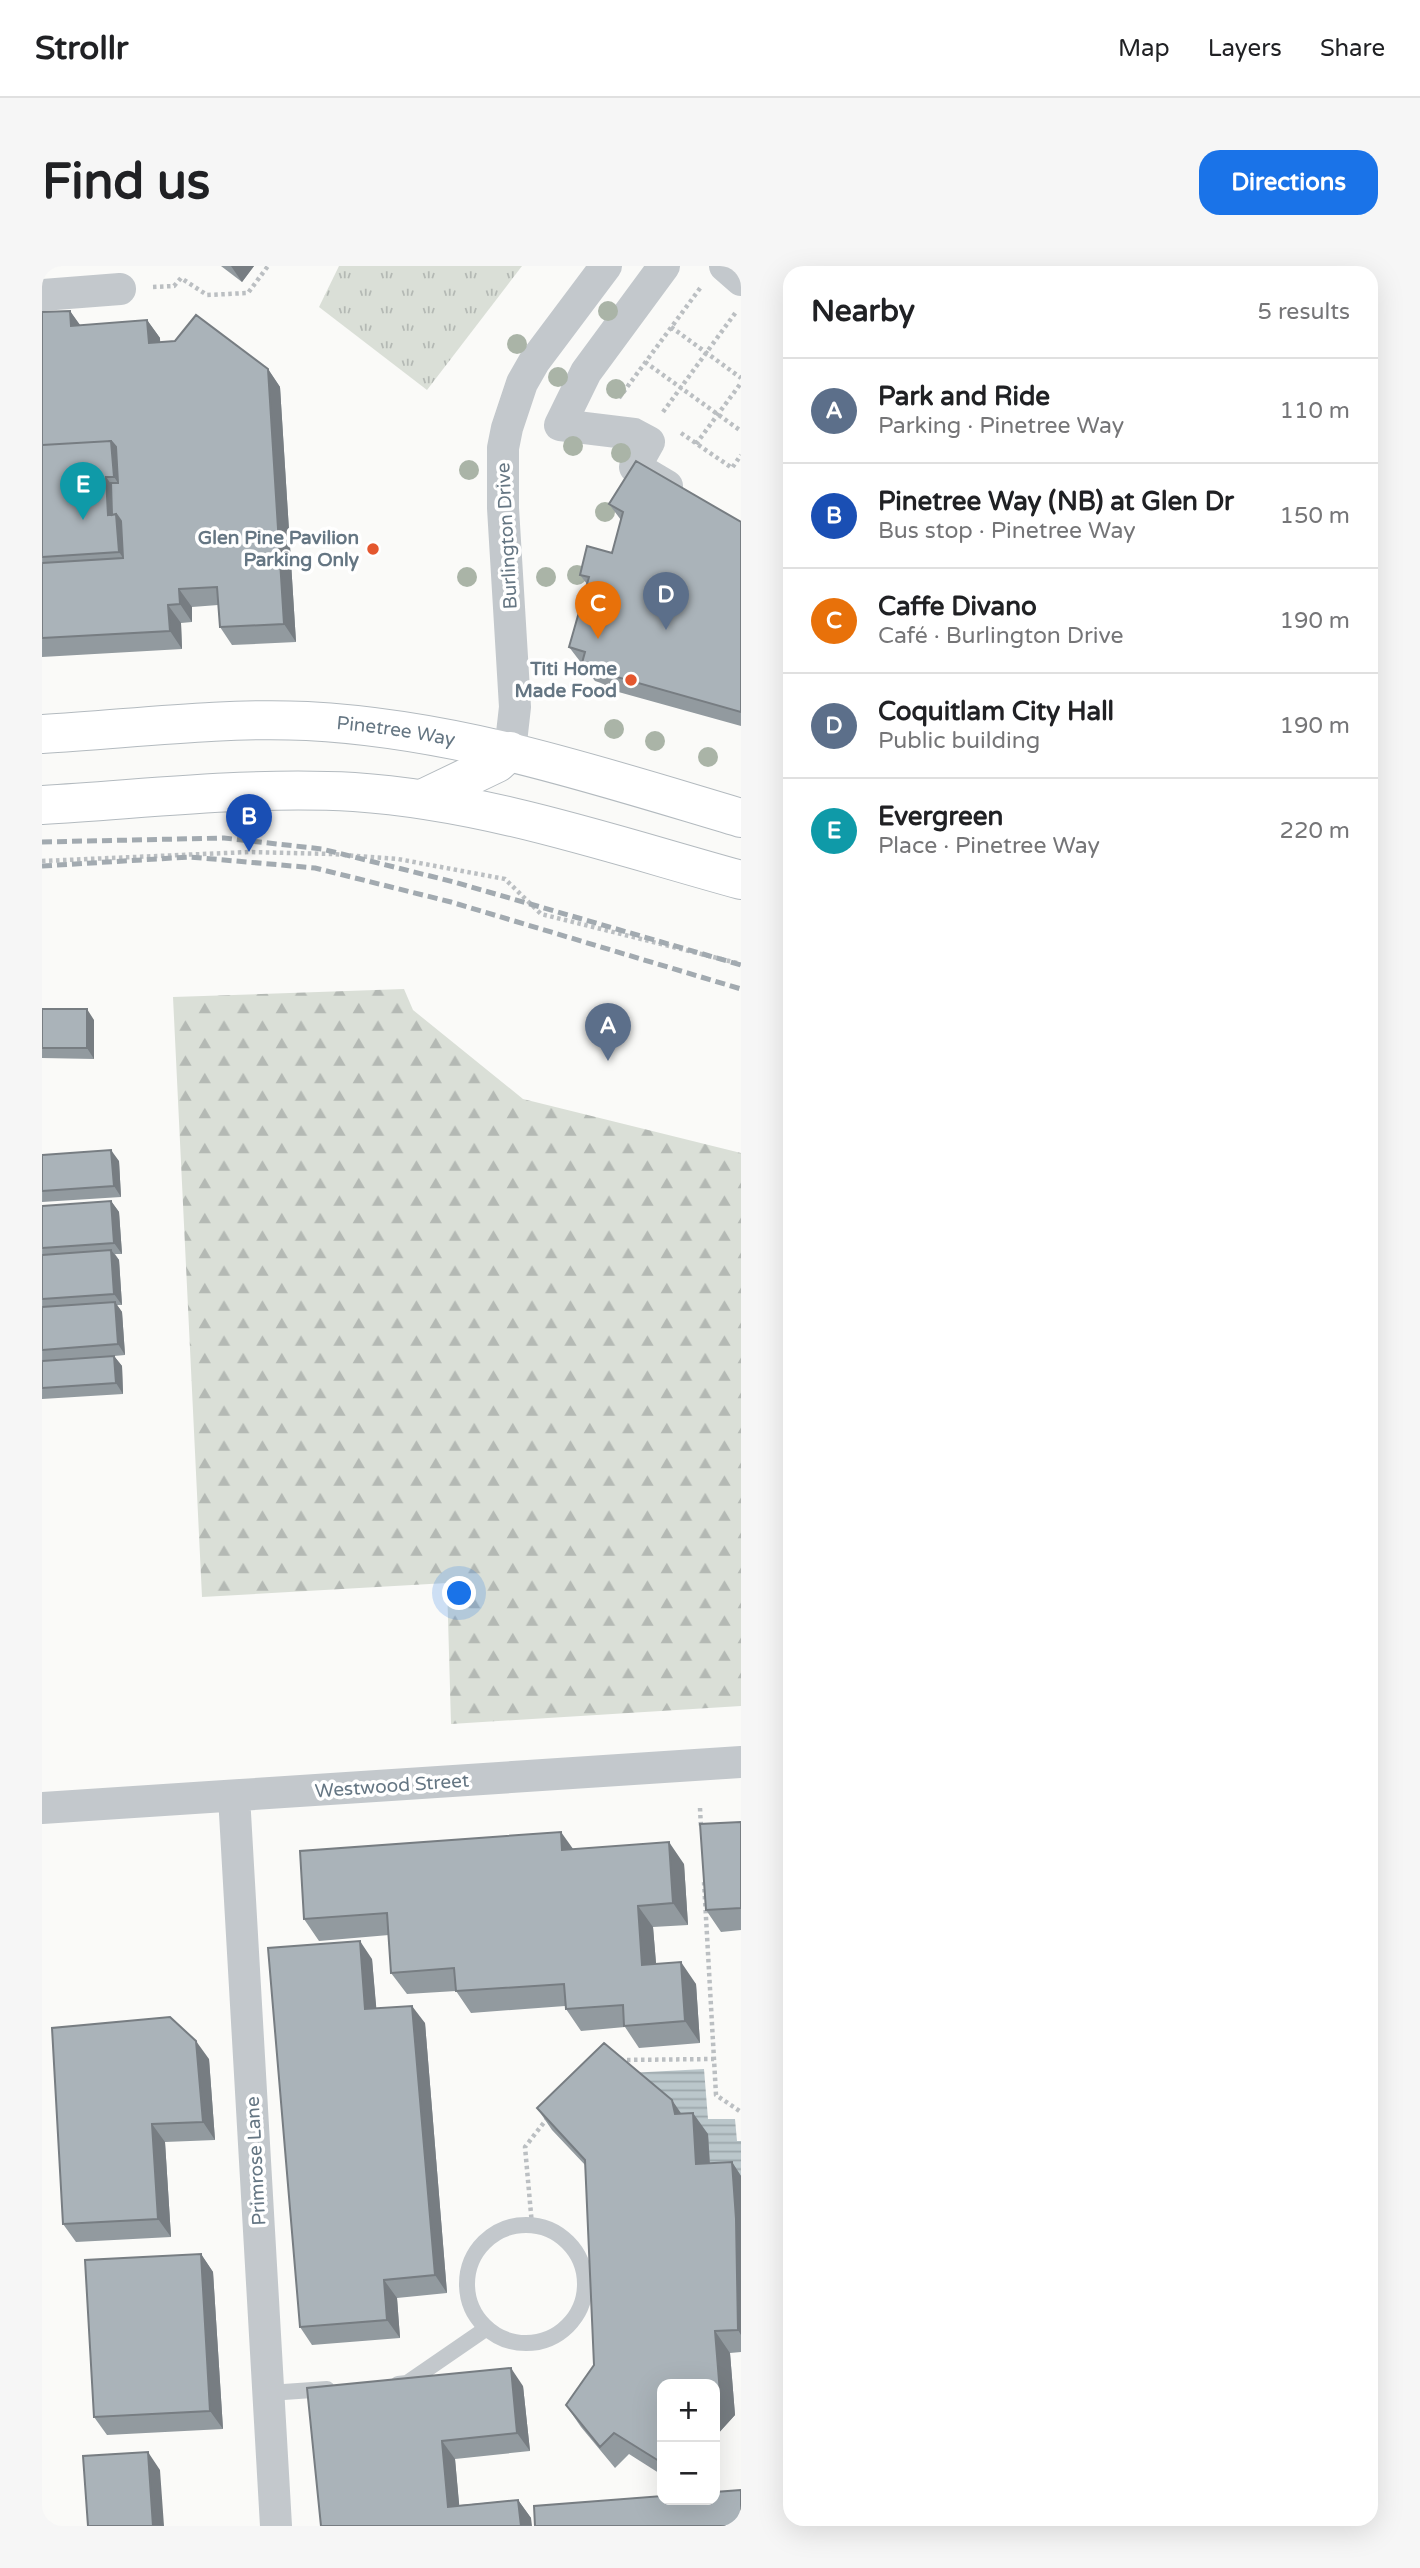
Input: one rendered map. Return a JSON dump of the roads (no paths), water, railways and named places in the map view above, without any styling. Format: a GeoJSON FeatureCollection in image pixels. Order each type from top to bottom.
{"type":"FeatureCollection","features":[{"type":"Feature","properties":{"kind":"main road","name":"Pinetree Way"},"geometry":{"type":"LineString","coordinates":[[42,734],[201,724],[305,721],[426,733],[510,751],[741,818]]}},
{"type":"Feature","properties":{"kind":"main road"},"geometry":{"type":"LineString","coordinates":[[422,799],[497,763],[510,751]]}},
{"type":"Feature","properties":{"kind":"main road"},"geometry":{"type":"LineString","coordinates":[[42,805],[298,790],[356,792],[422,799],[534,821],[741,880]]}},
{"type":"Feature","properties":{"kind":"street","name":"Burlington Drive"},"geometry":{"type":"LineString","coordinates":[[510,751],[515,707],[503,508],[502,468],[507,428],[522,383],[534,362],[606,266]]}},
{"type":"Feature","properties":{"kind":"street"},"geometry":{"type":"LineString","coordinates":[[664,266],[586,372],[560,425],[634,434],[649,442],[635,467],[694,502]]}},
{"type":"Feature","properties":{"kind":"street"},"geometry":{"type":"LineString","coordinates":[[716,272],[741,293]]}},
{"type":"Feature","properties":{"kind":"street"},"geometry":{"type":"LineString","coordinates":[[42,295],[120,289]]}},
{"type":"Feature","properties":{"kind":"street","name":"Westwood Street"},"geometry":{"type":"LineString","coordinates":[[42,1808],[741,1762]]}},
{"type":"Feature","properties":{"kind":"street","name":"Primrose Lane"},"geometry":{"type":"LineString","coordinates":[[234,1796],[276,2526]]}},
{"type":"Feature","properties":{"kind":"lane"},"geometry":{"type":"LineString","coordinates":[[520,2225],[540,2226],[559,2234],[574,2249],[583,2266],[586,2286],[581,2306],[570,2324],[554,2336],[524,2343],[504,2339],[487,2328],[473,2311],[467,2290],[469,2270],[477,2251],[500,2230],[520,2225]]}},
{"type":"Feature","properties":{"kind":"lane"},"geometry":{"type":"LineString","coordinates":[[382,2385],[407,2383],[487,2328]]}},
{"type":"Feature","properties":{"kind":"lane"},"geometry":{"type":"LineString","coordinates":[[269,2393],[344,2388]]}},
{"type":"Feature","properties":{"kind":"railway"},"geometry":{"type":"LineString","coordinates":[[42,842],[224,838],[322,849],[454,882],[741,965]]}},
{"type":"Feature","properties":{"kind":"railway"},"geometry":{"type":"LineString","coordinates":[[42,866],[190,857],[315,868],[451,902],[741,989]]}},
{"type":"Feature","properties":{"kind":"place","name":"Evergreen"},"geometry":{"type":"Point","coordinates":[83,520]}},
{"type":"Feature","properties":{"kind":"place","name":"Glen Pine Pavilion Parking Only"},"geometry":{"type":"Point","coordinates":[373,549]}},
{"type":"Feature","properties":{"kind":"place","name":"Coquitlam City Hall"},"geometry":{"type":"Point","coordinates":[666,630]}},
{"type":"Feature","properties":{"kind":"place","name":"Caffe Divano"},"geometry":{"type":"Point","coordinates":[598,639]}},
{"type":"Feature","properties":{"kind":"place","name":"Titi Home Made Food"},"geometry":{"type":"Point","coordinates":[631,680]}},
{"type":"Feature","properties":{"kind":"place","name":"Pinetree Way (NB) at Glen Dr"},"geometry":{"type":"Point","coordinates":[249,852]}},
{"type":"Feature","properties":{"kind":"place","name":"Park and Ride"},"geometry":{"type":"Point","coordinates":[608,1061]}}]}
